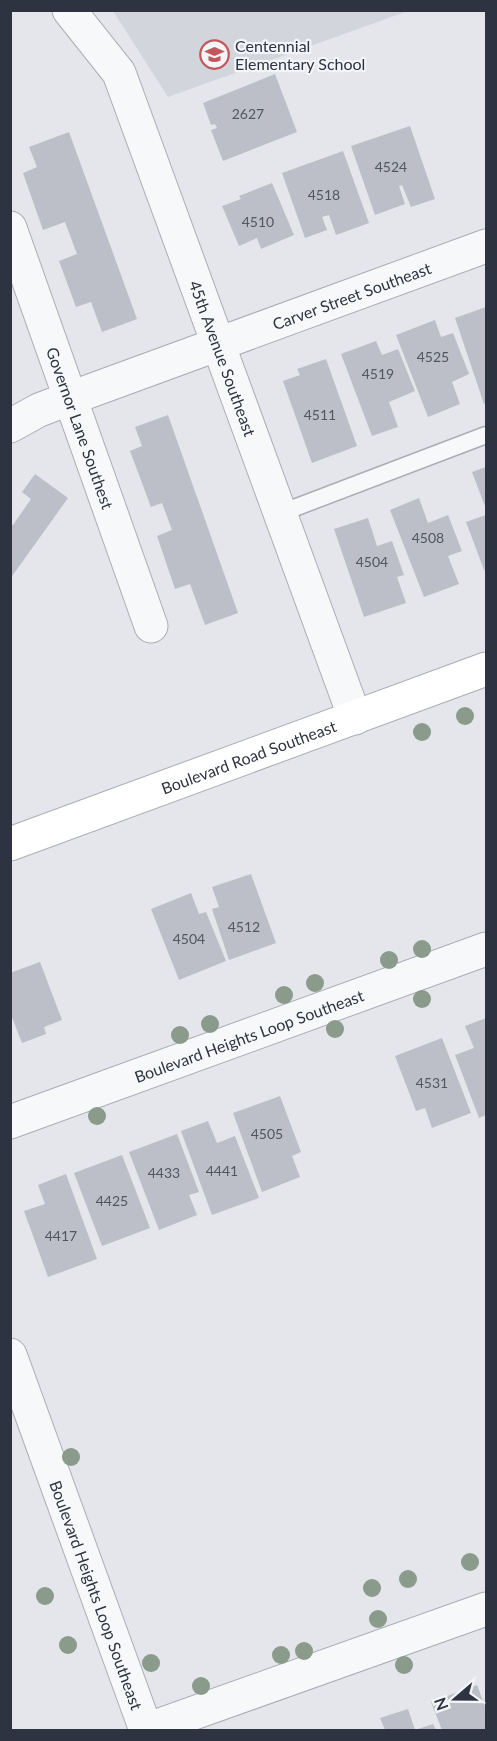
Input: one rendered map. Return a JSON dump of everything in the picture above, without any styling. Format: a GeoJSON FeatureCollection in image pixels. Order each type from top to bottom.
{"type":"FeatureCollection","features":[{"type":"Feature","properties":{"kind":"street","name":"45th Avenue Southeast"},"geometry":{"type":"LineString","coordinates":[[69,10],[119,73],[356,718]]}},
{"type":"Feature","properties":{"kind":"street","name":"Governor Lane Southest"},"geometry":{"type":"LineString","coordinates":[[10,228],[151,626]]}},
{"type":"Feature","properties":{"kind":"street","name":"Carver Street Southeast"},"geometry":{"type":"LineString","coordinates":[[10,426],[39,410],[486,246]]}},
{"type":"Feature","properties":{"kind":"street","name":"Boulevard Road Southeast"},"geometry":{"type":"LineString","coordinates":[[10,844],[486,669]]}},
{"type":"Feature","properties":{"kind":"street","name":"Boulevard Heights Loop Southeast"},"geometry":{"type":"LineString","coordinates":[[10,1122],[486,949]]}},
{"type":"Feature","properties":{"kind":"street","name":"Boulevard Heights Loop Southeast"},"geometry":{"type":"LineString","coordinates":[[10,1355],[146,1730],[486,1609]]}},
{"type":"Feature","properties":{"kind":"lane"},"geometry":{"type":"LineString","coordinates":[[281,513],[486,435]]}},
{"type":"Feature","properties":{"kind":"shaded area","name":"Centennial Elementary School"},"geometry":{"type":"Polygon","coordinates":[[[113,11],[408,11],[168,97],[113,11]]]}},
{"type":"Feature","properties":{"kind":"building"},"geometry":{"type":"Polygon","coordinates":[[[275,74],[297,132],[223,161],[211,130],[217,128],[215,124],[211,125],[203,103],[275,74]]]}},
{"type":"Feature","properties":{"kind":"building"},"geometry":{"type":"Polygon","coordinates":[[[410,126],[435,199],[411,207],[402,185],[399,186],[405,204],[375,215],[351,146],[410,126]]]}},
{"type":"Feature","properties":{"kind":"building"},"geometry":{"type":"Polygon","coordinates":[[[69,132],[137,319],[102,332],[91,302],[76,307],[59,261],[77,254],[65,222],[43,230],[23,173],[37,167],[29,147],[69,132]]]}},
{"type":"Feature","properties":{"kind":"building"},"geometry":{"type":"Polygon","coordinates":[[[343,151],[369,223],[336,235],[329,215],[322,217],[327,230],[305,238],[282,173],[343,151]]]}},
{"type":"Feature","properties":{"kind":"building"},"geometry":{"type":"Polygon","coordinates":[[[272,183],[294,235],[261,249],[257,238],[239,246],[222,206],[241,199],[239,196],[272,183]]]}},
{"type":"Feature","properties":{"kind":"building"},"geometry":{"type":"Polygon","coordinates":[[[486,307],[486,403],[484,404],[455,318],[486,307]]]}},
{"type":"Feature","properties":{"kind":"building"},"geometry":{"type":"Polygon","coordinates":[[[435,320],[441,337],[453,333],[469,374],[452,382],[460,404],[428,417],[396,335],[435,320]]]}},
{"type":"Feature","properties":{"kind":"building"},"geometry":{"type":"Polygon","coordinates":[[[376,341],[382,355],[398,349],[415,391],[389,402],[398,427],[372,436],[341,354],[376,341]]]}},
{"type":"Feature","properties":{"kind":"building"},"geometry":{"type":"Polygon","coordinates":[[[326,359],[357,446],[312,463],[283,381],[300,375],[297,369],[326,359]]]}},
{"type":"Feature","properties":{"kind":"building"},"geometry":{"type":"Polygon","coordinates":[[[168,415],[238,613],[205,625],[190,584],[175,589],[157,536],[172,530],[162,503],[151,507],[130,451],[142,446],[135,427],[168,415]]]}},
{"type":"Feature","properties":{"kind":"building"},"geometry":{"type":"Polygon","coordinates":[[[486,467],[486,509],[472,472],[486,467]]]}},
{"type":"Feature","properties":{"kind":"building"},"geometry":{"type":"Polygon","coordinates":[[[35,474],[68,498],[10,579],[10,524],[13,525],[31,499],[22,492],[35,474]]]}},
{"type":"Feature","properties":{"kind":"building"},"geometry":{"type":"Polygon","coordinates":[[[419,498],[428,523],[448,515],[462,551],[448,556],[459,584],[424,597],[390,510],[419,498]]]}},
{"type":"Feature","properties":{"kind":"building"},"geometry":{"type":"Polygon","coordinates":[[[486,515],[486,569],[484,570],[466,522],[486,515]]]}},
{"type":"Feature","properties":{"kind":"building"},"geometry":{"type":"Polygon","coordinates":[[[368,518],[377,546],[392,541],[404,575],[397,577],[406,603],[364,617],[334,529],[368,518]]]}},
{"type":"Feature","properties":{"kind":"building"},"geometry":{"type":"Polygon","coordinates":[[[251,874],[276,943],[229,960],[212,909],[219,907],[212,887],[251,874]]]}},
{"type":"Feature","properties":{"kind":"building"},"geometry":{"type":"Polygon","coordinates":[[[191,893],[199,914],[206,912],[226,961],[179,980],[151,909],[191,893]]]}},
{"type":"Feature","properties":{"kind":"building"},"geometry":{"type":"Polygon","coordinates":[[[40,962],[62,1020],[44,1027],[46,1034],[22,1043],[10,1012],[10,973],[40,962]]]}},
{"type":"Feature","properties":{"kind":"building"},"geometry":{"type":"Polygon","coordinates":[[[486,1018],[486,1115],[479,1118],[455,1055],[474,1048],[465,1026],[486,1018]]]}},
{"type":"Feature","properties":{"kind":"building"},"geometry":{"type":"Polygon","coordinates":[[[442,1038],[471,1113],[432,1128],[425,1108],[416,1111],[395,1056],[442,1038]]]}},
{"type":"Feature","properties":{"kind":"building"},"geometry":{"type":"Polygon","coordinates":[[[280,1096],[301,1152],[292,1156],[300,1177],[262,1192],[233,1113],[280,1096]]]}},
{"type":"Feature","properties":{"kind":"building"},"geometry":{"type":"Polygon","coordinates":[[[208,1121],[217,1143],[235,1136],[259,1198],[212,1215],[181,1131],[208,1121]]]}},
{"type":"Feature","properties":{"kind":"building"},"geometry":{"type":"Polygon","coordinates":[[[177,1134],[199,1192],[189,1195],[197,1215],[159,1230],[129,1152],[177,1134]]]}},
{"type":"Feature","properties":{"kind":"building"},"geometry":{"type":"Polygon","coordinates":[[[122,1155],[150,1228],[102,1246],[74,1173],[122,1155]]]}},
{"type":"Feature","properties":{"kind":"building"},"geometry":{"type":"Polygon","coordinates":[[[66,1174],[97,1259],[48,1277],[24,1211],[45,1204],[38,1185],[66,1174]]]}},
{"type":"Feature","properties":{"kind":"building"},"geometry":{"type":"Polygon","coordinates":[[[477,1685],[486,1709],[486,1730],[442,1730],[431,1702],[477,1685]]]}},
{"type":"Feature","properties":{"kind":"building"},"geometry":{"type":"Polygon","coordinates":[[[408,1709],[415,1730],[385,1730],[380,1718],[408,1709]]]}},
{"type":"Feature","properties":{"kind":"building"},"geometry":{"type":"Polygon","coordinates":[[[433,1724],[436,1730],[415,1730],[433,1724]]]}},
{"type":"Feature","properties":{"kind":"place","name":"Centennial Elementary School"},"geometry":{"type":"Point","coordinates":[214,54]}}]}
